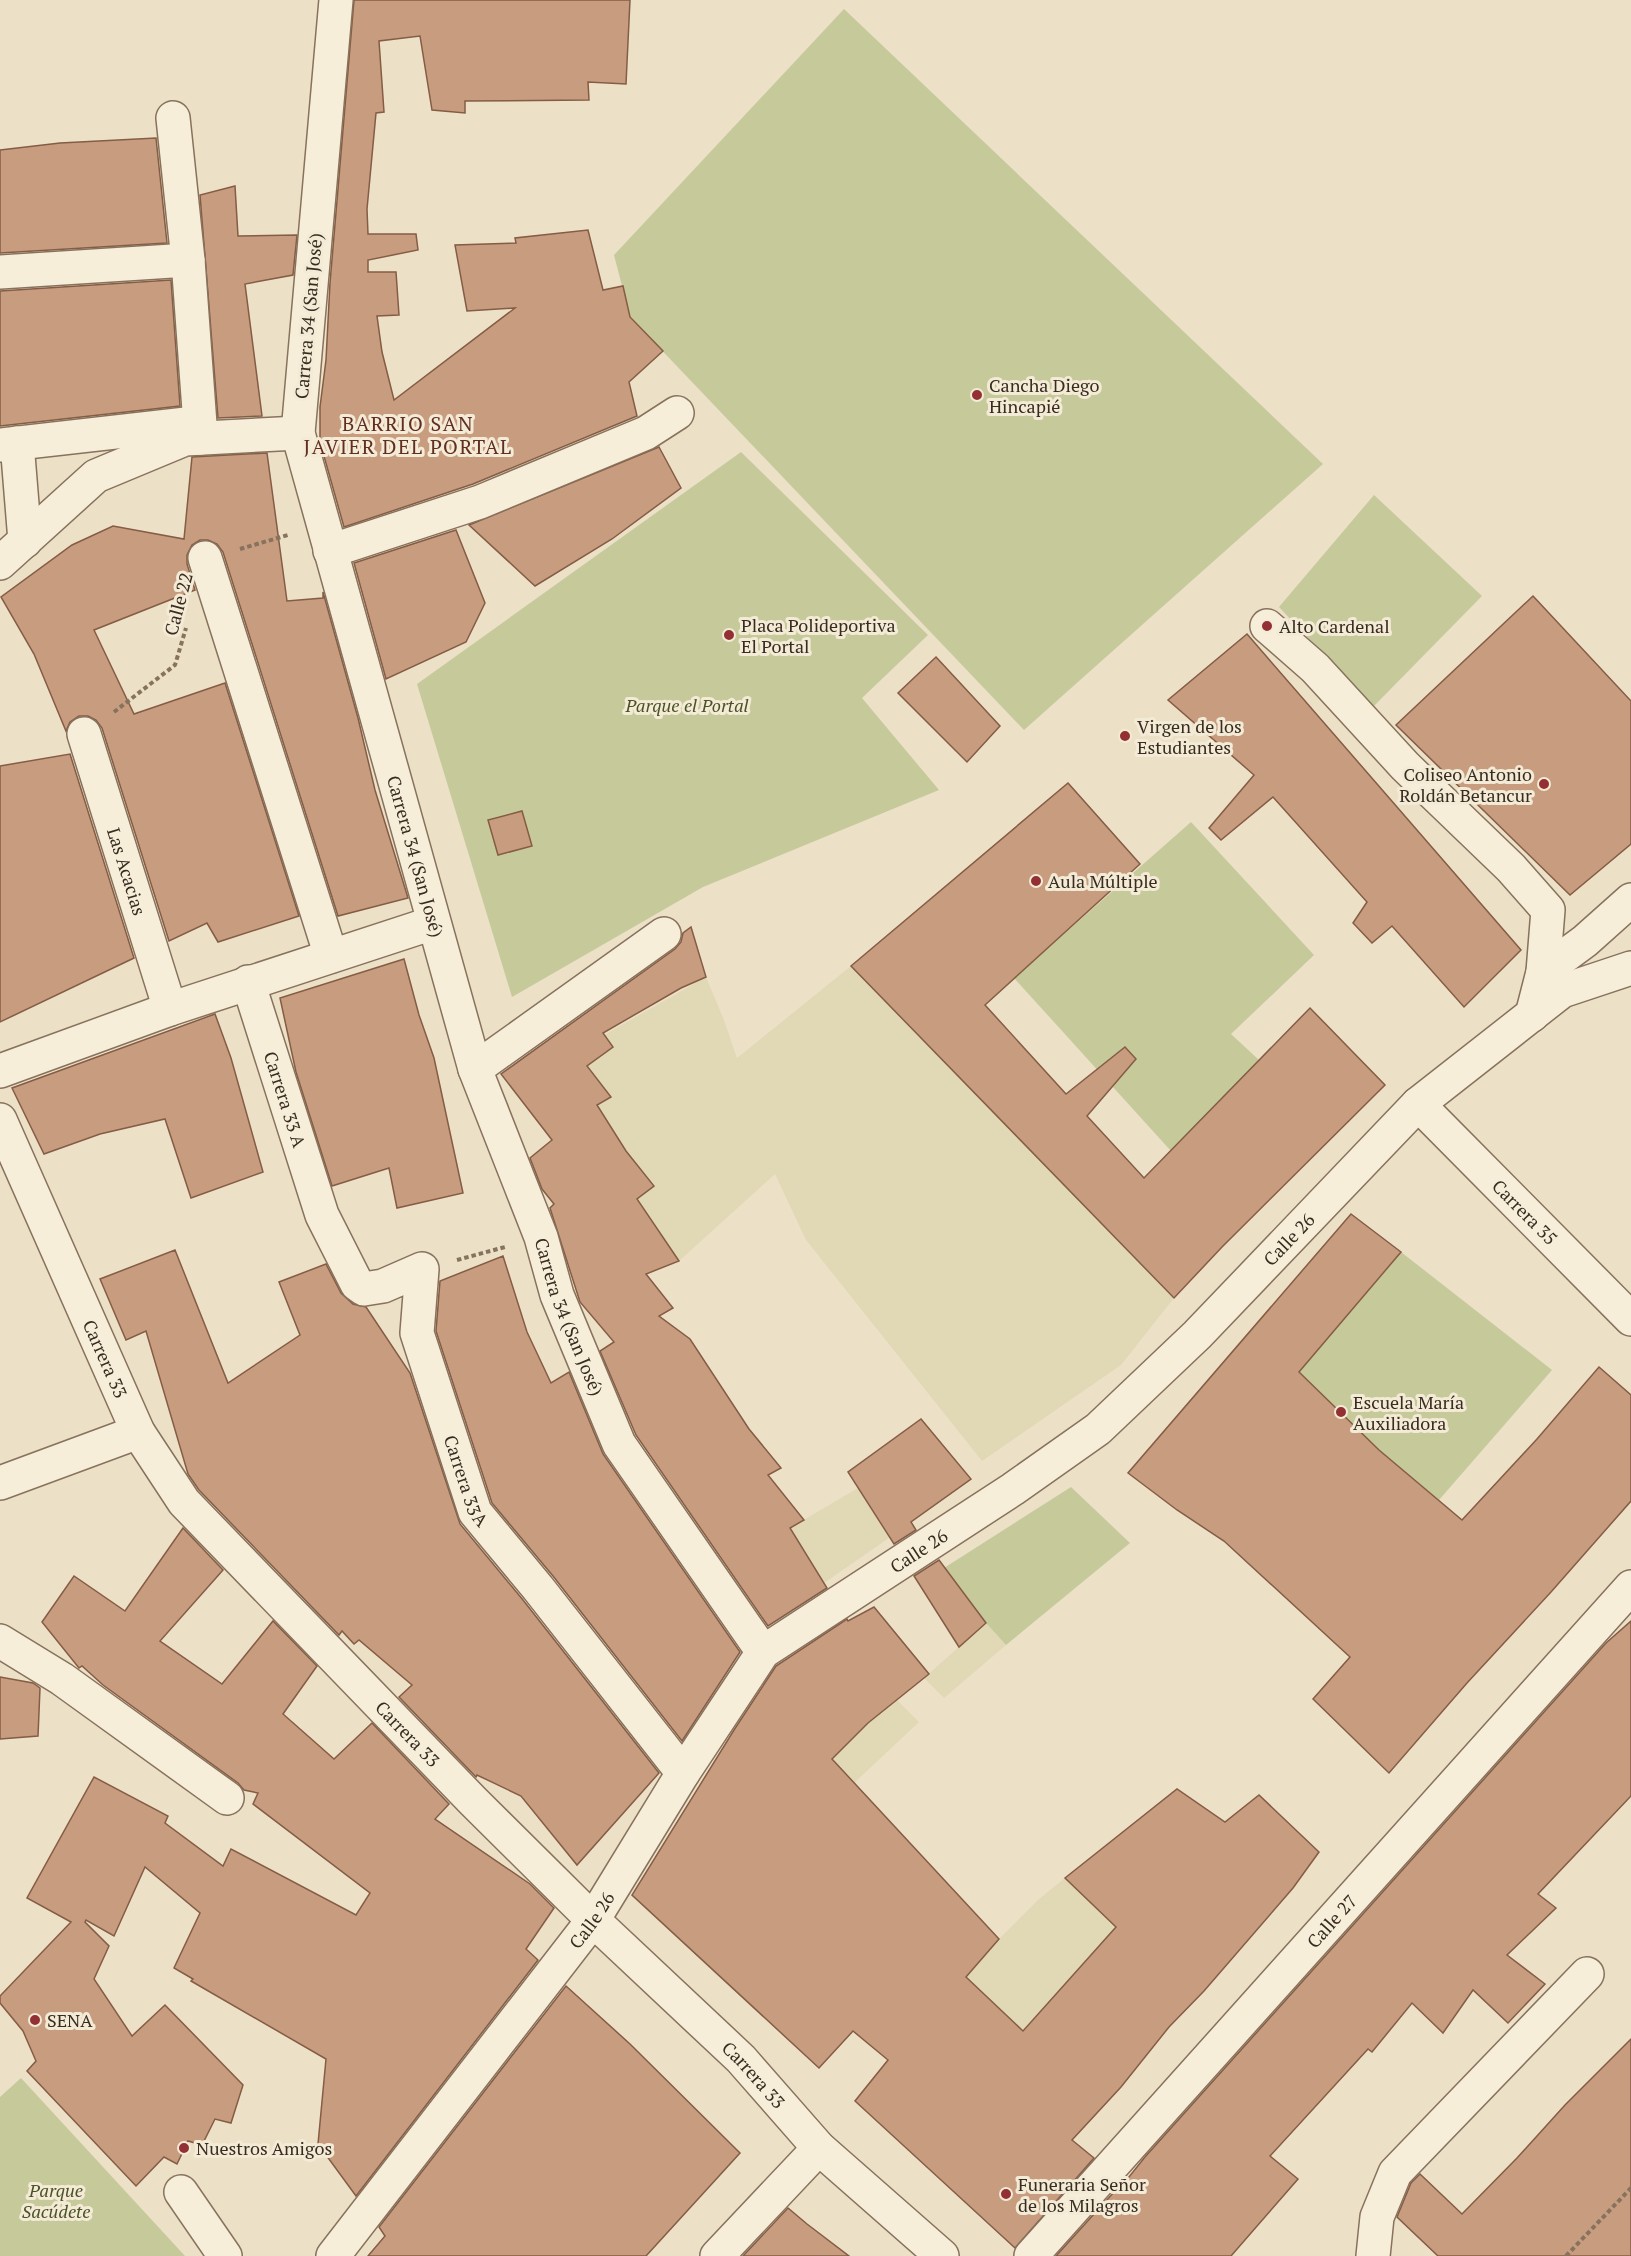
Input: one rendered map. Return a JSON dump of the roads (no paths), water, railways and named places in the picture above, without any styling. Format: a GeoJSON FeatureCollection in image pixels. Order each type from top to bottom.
{"type":"FeatureCollection","features":[{"type":"Feature","properties":{"kind":"street","name":"Carrera 34 (San José)"},"geometry":{"type":"LineString","coordinates":[[336,0],[298,433],[475,1070],[540,1238],[557,1295],[619,1444],[764,1652]]}},
{"type":"Feature","properties":{"kind":"street"},"geometry":{"type":"LineString","coordinates":[[173,118],[188,260],[200,430]]}},
{"type":"Feature","properties":{"kind":"street"},"geometry":{"type":"LineString","coordinates":[[0,272],[188,260]]}},
{"type":"Feature","properties":{"kind":"street"},"geometry":{"type":"LineString","coordinates":[[327,539],[480,502],[646,433],[677,413]]}},
{"type":"Feature","properties":{"kind":"street"},"geometry":{"type":"LineString","coordinates":[[25,541],[8,444],[200,430],[298,433]]}},
{"type":"Feature","properties":{"kind":"street"},"geometry":{"type":"LineString","coordinates":[[0,563],[96,476],[185,439],[200,430]]}},
{"type":"Feature","properties":{"kind":"street"},"geometry":{"type":"LineString","coordinates":[[205,558],[331,956]]}},
{"type":"Feature","properties":{"kind":"street"},"geometry":{"type":"LineString","coordinates":[[1267,626],[1315,668],[1405,766],[1511,868],[1548,910],[1544,972],[1532,1015]]}},
{"type":"Feature","properties":{"kind":"street","name":"Las Acacias"},"geometry":{"type":"LineString","coordinates":[[84,734],[170,1009]]}},
{"type":"Feature","properties":{"kind":"street"},"geometry":{"type":"LineString","coordinates":[[1544,972],[1585,941],[1631,900]]}},
{"type":"Feature","properties":{"kind":"street"},"geometry":{"type":"LineString","coordinates":[[0,1071],[248,982],[433,923]]}},
{"type":"Feature","properties":{"kind":"street"},"geometry":{"type":"LineString","coordinates":[[475,1070],[664,934]]}},
{"type":"Feature","properties":{"kind":"street","name":"Calle 26"},"geometry":{"type":"LineString","coordinates":[[333,2256],[592,1920],[683,1773],[764,1652],[1003,1496],[1098,1429],[1197,1335],[1418,1104],[1562,991],[1631,968]]}},
{"type":"Feature","properties":{"kind":"street","name":"Carrera 33 A"},"geometry":{"type":"LineString","coordinates":[[248,982],[322,1215],[357,1284],[364,1289],[383,1286],[422,1269]]}},
{"type":"Feature","properties":{"kind":"street","name":"Carrera 35"},"geometry":{"type":"LineString","coordinates":[[1418,1104],[1631,1319]]}},
{"type":"Feature","properties":{"kind":"street","name":"Carrera 33"},"geometry":{"type":"LineString","coordinates":[[0,1120],[138,1432],[184,1502],[473,1801],[592,1920],[741,2059],[819,2148],[942,2256]]}},
{"type":"Feature","properties":{"kind":"street","name":"Carrera 33A"},"geometry":{"type":"LineString","coordinates":[[422,1269],[417,1333],[475,1512],[683,1773]]}},
{"type":"Feature","properties":{"kind":"street"},"geometry":{"type":"LineString","coordinates":[[0,1483],[138,1432]]}},
{"type":"Feature","properties":{"kind":"street","name":"Calle 27"},"geometry":{"type":"LineString","coordinates":[[1031,2256],[1631,1587]]}},
{"type":"Feature","properties":{"kind":"street"},"geometry":{"type":"LineString","coordinates":[[0,1641],[62,1679],[227,1798]]}},
{"type":"Feature","properties":{"kind":"street"},"geometry":{"type":"LineString","coordinates":[[1373,2256],[1377,2217],[1395,2173],[1587,1974]]}},
{"type":"Feature","properties":{"kind":"street"},"geometry":{"type":"LineString","coordinates":[[717,2256],[819,2148]]}},
{"type":"Feature","properties":{"kind":"street"},"geometry":{"type":"LineString","coordinates":[[181,2192],[225,2256]]}},
{"type":"Feature","properties":{"kind":"place","name":"Cancha Diego Hincapié"},"geometry":{"type":"Point","coordinates":[977,395]}},
{"type":"Feature","properties":{"kind":"place","name":"Alto Cardenal"},"geometry":{"type":"Point","coordinates":[1267,626]}},
{"type":"Feature","properties":{"kind":"place","name":"Placa Polideportiva El Portal"},"geometry":{"type":"Point","coordinates":[729,635]}},
{"type":"Feature","properties":{"kind":"place","name":"Virgen de los Estudiantes"},"geometry":{"type":"Point","coordinates":[1125,736]}},
{"type":"Feature","properties":{"kind":"place","name":"Coliseo Antonio Roldán Betancur"},"geometry":{"type":"Point","coordinates":[1544,784]}},
{"type":"Feature","properties":{"kind":"place","name":"Aula Múltiple"},"geometry":{"type":"Point","coordinates":[1036,881]}},
{"type":"Feature","properties":{"kind":"place","name":"Escuela María Auxiliadora"},"geometry":{"type":"Point","coordinates":[1341,1412]}},
{"type":"Feature","properties":{"kind":"place","name":"SENA"},"geometry":{"type":"Point","coordinates":[35,2020]}},
{"type":"Feature","properties":{"kind":"place","name":"Nuestros Amigos"},"geometry":{"type":"Point","coordinates":[184,2148]}},
{"type":"Feature","properties":{"kind":"place","name":"Funeraria Señor de los Milagros"},"geometry":{"type":"Point","coordinates":[1006,2194]}},
{"type":"Feature","properties":{"kind":"district","name":"BARRIO SAN JAVIER DEL PORTAL"},"geometry":{"type":"Point","coordinates":[408,434]}},
{"type":"Feature","properties":{"kind":"park label","name":"Parque el Portal"},"geometry":{"type":"Point","coordinates":[687,705]}},
{"type":"Feature","properties":{"kind":"park label","name":"Parque Sacúdete"},"geometry":{"type":"Point","coordinates":[56,2200]}}]}
